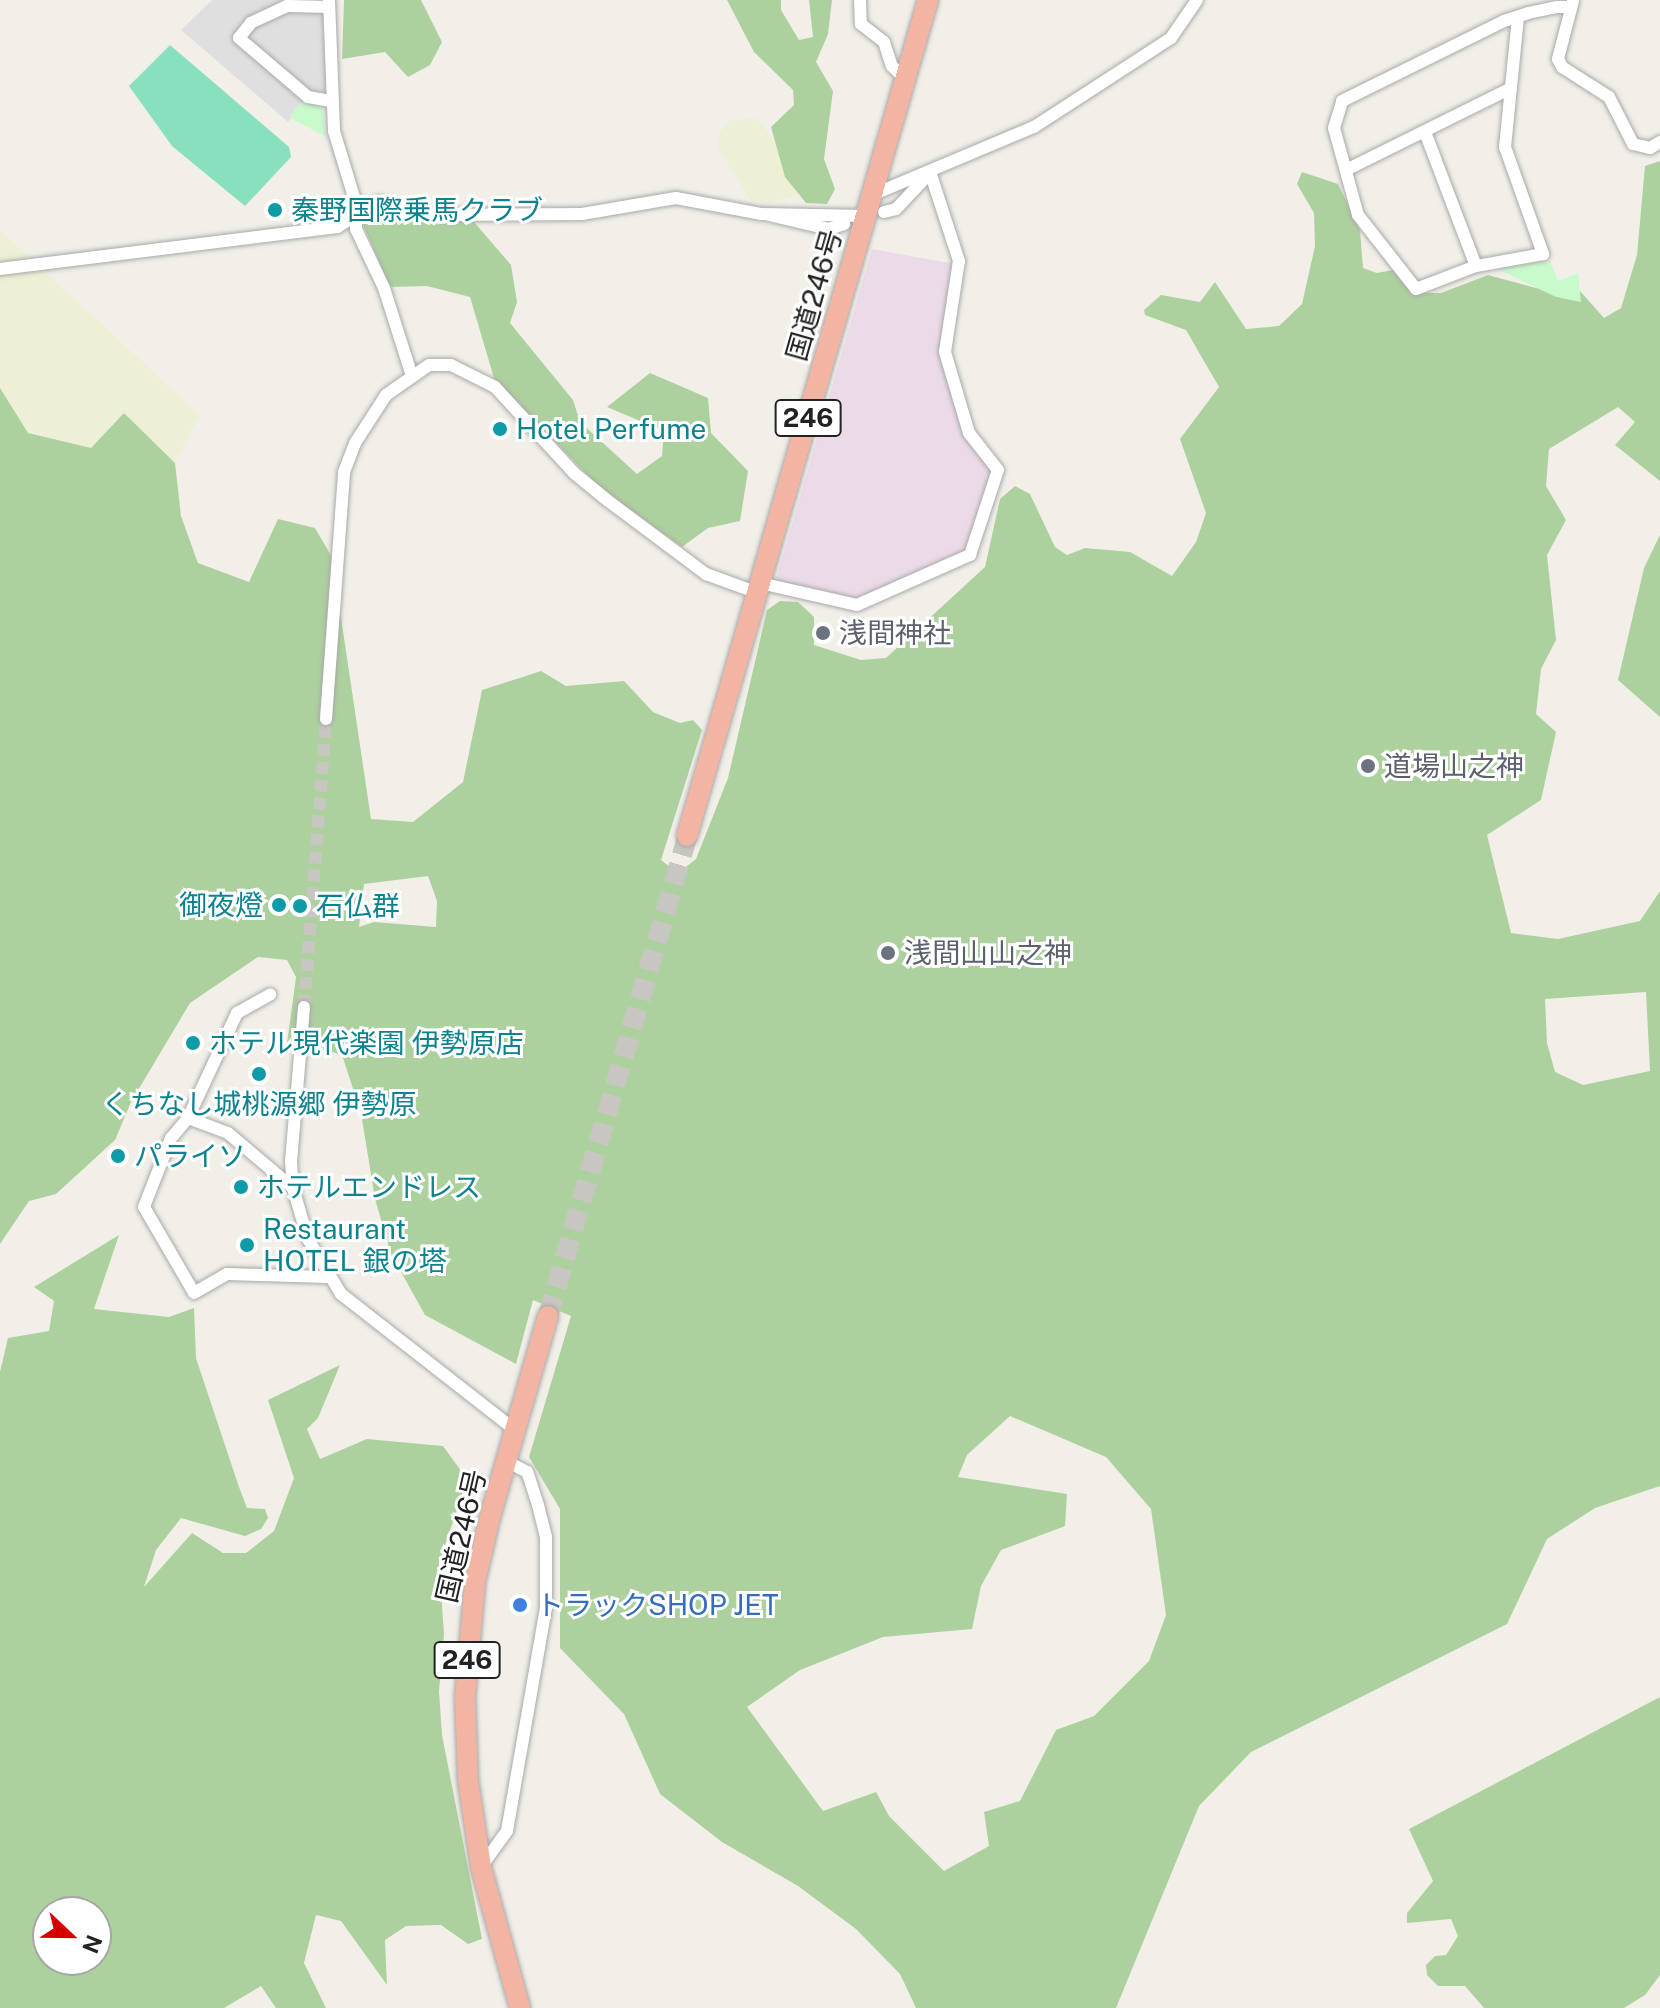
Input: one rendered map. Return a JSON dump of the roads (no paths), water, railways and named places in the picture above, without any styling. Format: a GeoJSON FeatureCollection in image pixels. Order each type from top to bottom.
{"type":"FeatureCollection","features":[{"type":"Feature","properties":{"kind":"highway","name":"国道246号"},"geometry":{"type":"LineString","coordinates":[[687,836],[874,208],[905,79],[928,0]]}},
{"type":"Feature","properties":{"kind":"highway","name":"国道246号"},"geometry":{"type":"LineString","coordinates":[[520,2008],[481,1867],[468,1780],[467,1651],[475,1582],[548,1316]]}},
{"type":"Feature","properties":{"kind":"street"},"geometry":{"type":"LineString","coordinates":[[860,0],[861,24],[884,42],[892,66],[905,79]]}},
{"type":"Feature","properties":{"kind":"street"},"geometry":{"type":"LineString","coordinates":[[874,208],[930,172],[1034,127],[1171,38],[1197,0]]}},
{"type":"Feature","properties":{"kind":"street"},"geometry":{"type":"LineString","coordinates":[[331,101],[308,97],[239,38],[251,23],[287,6],[329,4],[331,101],[356,215],[356,229],[384,288],[411,373]]}},
{"type":"Feature","properties":{"kind":"street"},"geometry":{"type":"LineString","coordinates":[[1518,17],[1505,147],[1543,254],[1476,266],[1416,289],[1407,283],[1404,270],[1358,215],[1334,128],[1342,101],[1518,17],[1573,4],[1558,59],[1562,67],[1609,97],[1633,144],[1650,148],[1660,142]]}},
{"type":"Feature","properties":{"kind":"street"},"geometry":{"type":"LineString","coordinates":[[1346,170],[1509,89]]}},
{"type":"Feature","properties":{"kind":"street"},"geometry":{"type":"LineString","coordinates":[[1425,132],[1476,266]]}},
{"type":"Feature","properties":{"kind":"street"},"geometry":{"type":"LineString","coordinates":[[767,214],[896,209],[930,172]]}},
{"type":"Feature","properties":{"kind":"street"},"geometry":{"type":"LineString","coordinates":[[326,719],[344,472],[375,409],[411,373],[439,364],[483,378],[607,500],[706,574],[759,588],[857,605],[970,555],[998,470],[969,433],[945,352],[959,261],[930,172]]}},
{"type":"Feature","properties":{"kind":"street"},"geometry":{"type":"LineString","coordinates":[[0,269],[321,230],[347,224],[379,202],[436,215],[519,217],[582,214],[676,198],[829,229],[844,224]]}},
{"type":"Feature","properties":{"kind":"street"},"geometry":{"type":"LineString","coordinates":[[270,995],[237,1013],[188,1118],[171,1138],[144,1207],[194,1293],[227,1274],[327,1277]]}},
{"type":"Feature","properties":{"kind":"street"},"geometry":{"type":"LineString","coordinates":[[304,1007],[292,1130],[293,1188],[299,1217],[327,1277],[361,1311],[515,1430]]}},
{"type":"Feature","properties":{"kind":"street"},"geometry":{"type":"LineString","coordinates":[[188,1118],[228,1133],[293,1188]]}},
{"type":"Feature","properties":{"kind":"street"},"geometry":{"type":"LineString","coordinates":[[481,1867],[507,1831],[546,1608],[546,1537],[538,1505],[527,1472],[506,1461]]}},
{"type":"Feature","properties":{"kind":"tunnel"},"geometry":{"type":"LineString","coordinates":[[304,1007],[326,719]]}},
{"type":"Feature","properties":{"kind":"tunnel"},"geometry":{"type":"LineString","coordinates":[[548,1316],[687,836]]}},
{"type":"Feature","properties":{"kind":"place","name":"秦野国際乗馬クラブ"},"geometry":{"type":"Point","coordinates":[275,210]}},
{"type":"Feature","properties":{"kind":"place","name":"Hotel Perfume"},"geometry":{"type":"Point","coordinates":[500,429]}},
{"type":"Feature","properties":{"kind":"place","name":"浅間神社"},"geometry":{"type":"Point","coordinates":[823,633]}},
{"type":"Feature","properties":{"kind":"place","name":"道場山之神"},"geometry":{"type":"Point","coordinates":[1368,766]}},
{"type":"Feature","properties":{"kind":"place","name":"御夜燈"},"geometry":{"type":"Point","coordinates":[279,905]}},
{"type":"Feature","properties":{"kind":"place","name":"石仏群"},"geometry":{"type":"Point","coordinates":[300,906]}},
{"type":"Feature","properties":{"kind":"place","name":"浅間山山之神"},"geometry":{"type":"Point","coordinates":[888,953]}},
{"type":"Feature","properties":{"kind":"place","name":"ホテル現代楽園 伊勢原店"},"geometry":{"type":"Point","coordinates":[193,1043]}},
{"type":"Feature","properties":{"kind":"place","name":"くちなし城桃源郷 伊勢原"},"geometry":{"type":"Point","coordinates":[259,1074]}},
{"type":"Feature","properties":{"kind":"place","name":"パライソ"},"geometry":{"type":"Point","coordinates":[118,1156]}},
{"type":"Feature","properties":{"kind":"place","name":"ホテルエンドレス"},"geometry":{"type":"Point","coordinates":[241,1187]}},
{"type":"Feature","properties":{"kind":"place","name":"Restaurant HOTEL 銀の塔"},"geometry":{"type":"Point","coordinates":[247,1245]}},
{"type":"Feature","properties":{"kind":"place","name":"トラックSHOP JET"},"geometry":{"type":"Point","coordinates":[520,1605]}}]}
